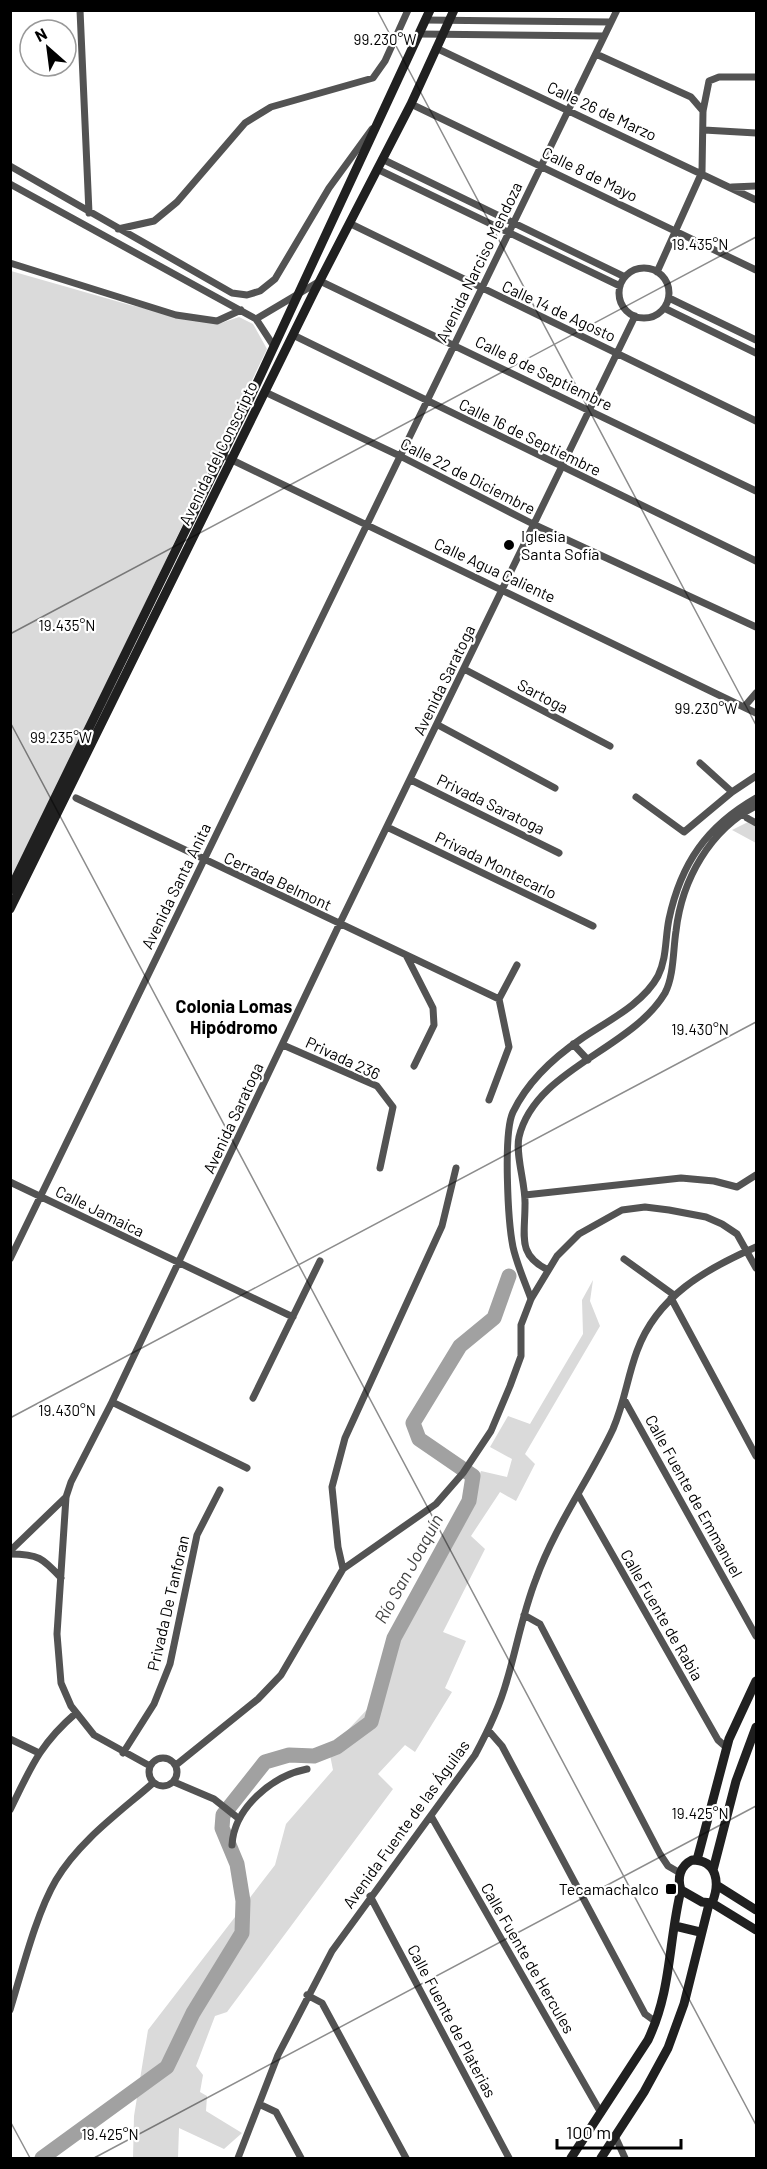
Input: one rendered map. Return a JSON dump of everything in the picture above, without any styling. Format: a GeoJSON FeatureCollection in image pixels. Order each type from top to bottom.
{"type":"FeatureCollection","features":[{"type":"Feature","properties":{"kind":"main road","name":"Avenida del Conscripto"},"geometry":{"type":"LineString","coordinates":[[10,890],[273,345],[430,10]]}},
{"type":"Feature","properties":{"kind":"main road","name":"Avenida del Conscripto"},"geometry":{"type":"LineString","coordinates":[[10,909],[293,335],[411,104],[454,10]]}},
{"type":"Feature","properties":{"kind":"main road"},"geometry":{"type":"LineString","coordinates":[[377,123],[396,130]]}},
{"type":"Feature","properties":{"kind":"main road"},"geometry":{"type":"LineString","coordinates":[[697,1860],[726,1747],[756,1681]]}},
{"type":"Feature","properties":{"kind":"main road"},"geometry":{"type":"LineString","coordinates":[[713,1870],[736,1781],[756,1727]]}},
{"type":"Feature","properties":{"kind":"main road"},"geometry":{"type":"LineString","coordinates":[[571,2158],[656,2022],[666,1991],[681,1890],[680,1873],[687,1863],[697,1860],[707,1864],[713,1870],[718,1886],[756,1910]]}},
{"type":"Feature","properties":{"kind":"main road"},"geometry":{"type":"LineString","coordinates":[[601,2158],[645,2092],[668,2048],[680,2018],[700,1932],[718,1886]]}},
{"type":"Feature","properties":{"kind":"main road"},"geometry":{"type":"LineString","coordinates":[[681,1890],[756,1930]]}},
{"type":"Feature","properties":{"kind":"main road"},"geometry":{"type":"LineString","coordinates":[[675,1926],[700,1932]]}},
{"type":"Feature","properties":{"kind":"street"},"geometry":{"type":"LineString","coordinates":[[80,10],[90,213]]}},
{"type":"Feature","properties":{"kind":"street"},"geometry":{"type":"LineString","coordinates":[[118,230],[154,221],[177,202],[245,123],[271,107],[373,78],[385,61],[408,10]]}},
{"type":"Feature","properties":{"kind":"street","name":"Avenida Narciso Mendoza"},"geometry":{"type":"LineString","coordinates":[[365,525],[617,10]]}},
{"type":"Feature","properties":{"kind":"street"},"geometry":{"type":"LineString","coordinates":[[425,20],[611,22]]}},
{"type":"Feature","properties":{"kind":"street"},"geometry":{"type":"LineString","coordinates":[[419,34],[604,36]]}},
{"type":"Feature","properties":{"kind":"street","name":"Calle 26 de Marzo"},"geometry":{"type":"LineString","coordinates":[[436,48],[702,172],[756,200]]}},
{"type":"Feature","properties":{"kind":"street"},"geometry":{"type":"LineString","coordinates":[[596,54],[691,97],[703,111]]}},
{"type":"Feature","properties":{"kind":"street"},"geometry":{"type":"LineString","coordinates":[[657,272],[702,172],[703,111],[706,86],[709,81],[719,77],[756,78]]}},
{"type":"Feature","properties":{"kind":"street","name":"Calle 8 de Mayo"},"geometry":{"type":"LineString","coordinates":[[411,104],[756,270]]}},
{"type":"Feature","properties":{"kind":"street"},"geometry":{"type":"LineString","coordinates":[[10,166],[118,230],[232,293],[247,295],[260,291],[275,279],[341,170],[377,123]]}},
{"type":"Feature","properties":{"kind":"street"},"geometry":{"type":"LineString","coordinates":[[704,130],[756,133]]}},
{"type":"Feature","properties":{"kind":"street"},"geometry":{"type":"LineString","coordinates":[[381,159],[625,277]]}},
{"type":"Feature","properties":{"kind":"street"},"geometry":{"type":"LineString","coordinates":[[377,170],[620,286]]}},
{"type":"Feature","properties":{"kind":"street"},"geometry":{"type":"LineString","coordinates":[[10,184],[256,319],[273,345]]}},
{"type":"Feature","properties":{"kind":"street"},"geometry":{"type":"LineString","coordinates":[[730,187],[756,186]]}},
{"type":"Feature","properties":{"kind":"street","name":"Calle 14 de Agosto"},"geometry":{"type":"LineString","coordinates":[[351,224],[756,422]]}},
{"type":"Feature","properties":{"kind":"street"},"geometry":{"type":"LineString","coordinates":[[10,263],[176,315],[217,321],[241,310]]}},
{"type":"Feature","properties":{"kind":"street"},"geometry":{"type":"LineString","coordinates":[[640,268],[657,272],[667,283],[669,298],[664,308],[651,317],[635,316],[622,304],[620,286],[625,277],[640,268]]}},
{"type":"Feature","properties":{"kind":"street"},"geometry":{"type":"LineString","coordinates":[[256,319],[320,281]]}},
{"type":"Feature","properties":{"kind":"street","name":"Calle 8 de Septiembre"},"geometry":{"type":"LineString","coordinates":[[320,281],[756,491]]}},
{"type":"Feature","properties":{"kind":"street"},"geometry":{"type":"LineString","coordinates":[[669,298],[756,340]]}},
{"type":"Feature","properties":{"kind":"street"},"geometry":{"type":"LineString","coordinates":[[664,308],[756,353]]}},
{"type":"Feature","properties":{"kind":"street","name":"Avenida Saratoga"},"geometry":{"type":"LineString","coordinates":[[66,1497],[339,925],[635,316]]}},
{"type":"Feature","properties":{"kind":"street","name":"Calle 16 de Septiembre"},"geometry":{"type":"LineString","coordinates":[[293,335],[756,561]]}},
{"type":"Feature","properties":{"kind":"street","name":"Calle 22 de Diciembre"},"geometry":{"type":"LineString","coordinates":[[265,392],[400,456],[535,525],[756,627]]}},
{"type":"Feature","properties":{"kind":"street","name":"Calle Agua Caliente"},"geometry":{"type":"LineString","coordinates":[[220,454],[756,713]]}},
{"type":"Feature","properties":{"kind":"street","name":"Avenida Santa Anita"},"geometry":{"type":"LineString","coordinates":[[10,1258],[365,525]]}},
{"type":"Feature","properties":{"kind":"street","name":"Sartoga"},"geometry":{"type":"LineString","coordinates":[[464,669],[610,746]]}},
{"type":"Feature","properties":{"kind":"street"},"geometry":{"type":"LineString","coordinates":[[744,707],[756,693]]}},
{"type":"Feature","properties":{"kind":"street"},"geometry":{"type":"LineString","coordinates":[[438,725],[555,788]]}},
{"type":"Feature","properties":{"kind":"street"},"geometry":{"type":"LineString","coordinates":[[700,763],[732,792]]}},
{"type":"Feature","properties":{"kind":"street"},"geometry":{"type":"LineString","coordinates":[[636,797],[684,832],[732,792],[756,776]]}},
{"type":"Feature","properties":{"kind":"street","name":"Privada Saratoga"},"geometry":{"type":"LineString","coordinates":[[411,780],[559,853]]}},
{"type":"Feature","properties":{"kind":"street","name":"Cerrada Belmont"},"geometry":{"type":"LineString","coordinates":[[76,798],[203,861],[499,999]]}},
{"type":"Feature","properties":{"kind":"street"},"geometry":{"type":"LineString","coordinates":[[531,1299],[513,1246],[507,1132],[513,1113],[533,1081],[573,1044],[637,1000],[657,977],[664,961],[670,918],[690,860],[700,843],[756,798]]}},
{"type":"Feature","properties":{"kind":"street"},"geometry":{"type":"LineString","coordinates":[[548,1270],[535,1264],[526,1254],[525,1195],[518,1140],[527,1114],[542,1096],[638,1023],[657,1005],[666,990],[676,926],[696,864],[707,847],[742,810],[756,806]]}},
{"type":"Feature","properties":{"kind":"street"},"geometry":{"type":"LineString","coordinates":[[742,810],[747,818],[756,823]]}},
{"type":"Feature","properties":{"kind":"street","name":"Privada Montecarlo"},"geometry":{"type":"LineString","coordinates":[[387,827],[593,926]]}},
{"type":"Feature","properties":{"kind":"street"},"geometry":{"type":"LineString","coordinates":[[406,956],[433,1008],[434,1025],[414,1066]]}},
{"type":"Feature","properties":{"kind":"street"},"geometry":{"type":"LineString","coordinates":[[489,1100],[509,1047],[499,999],[518,965]]}},
{"type":"Feature","properties":{"kind":"street"},"geometry":{"type":"LineString","coordinates":[[573,1044],[588,1060]]}},
{"type":"Feature","properties":{"kind":"street","name":"Privada 236"},"geometry":{"type":"LineString","coordinates":[[283,1045],[377,1086],[393,1107],[380,1168]]}},
{"type":"Feature","properties":{"kind":"street"},"geometry":{"type":"LineString","coordinates":[[343,1569],[338,1547],[332,1488],[345,1438],[442,1226],[456,1168]]}},
{"type":"Feature","properties":{"kind":"street"},"geometry":{"type":"LineString","coordinates":[[525,1195],[681,1178],[714,1181],[737,1187],[756,1174]]}},
{"type":"Feature","properties":{"kind":"street"},"geometry":{"type":"LineString","coordinates":[[508,1178],[523,1177]]}},
{"type":"Feature","properties":{"kind":"street","name":"Calle Jamaica"},"geometry":{"type":"LineString","coordinates":[[10,1182],[293,1317]]}},
{"type":"Feature","properties":{"kind":"street"},"geometry":{"type":"LineString","coordinates":[[176,1765],[258,1699],[281,1675],[343,1569],[436,1504],[466,1470],[491,1431],[521,1356],[521,1325],[531,1299],[557,1256],[579,1234],[622,1209],[645,1207],[706,1217],[736,1234],[756,1268]]}},
{"type":"Feature","properties":{"kind":"street","name":"Avenida Fuente de las Águilas"},"geometry":{"type":"LineString","coordinates":[[238,2158],[307,1995],[332,1951],[475,1755],[488,1730],[507,1682],[524,1615],[547,1553],[625,1401],[641,1342],[648,1326],[672,1297],[696,1277],[756,1247]]}},
{"type":"Feature","properties":{"kind":"street"},"geometry":{"type":"LineString","coordinates":[[624,1259],[672,1297],[756,1456]]}},
{"type":"Feature","properties":{"kind":"street"},"geometry":{"type":"LineString","coordinates":[[253,1398],[320,1261]]}},
{"type":"Feature","properties":{"kind":"street","name":"Calle Fuente de Emmanuel"},"geometry":{"type":"LineString","coordinates":[[625,1401],[756,1636]]}},
{"type":"Feature","properties":{"kind":"street"},"geometry":{"type":"LineString","coordinates":[[112,1402],[247,1468]]}},
{"type":"Feature","properties":{"kind":"street","name":"Privada De Tanforan"},"geometry":{"type":"LineString","coordinates":[[123,1753],[154,1704],[170,1664],[197,1535],[220,1490]]}},
{"type":"Feature","properties":{"kind":"street","name":"Calle Fuente de Rabia"},"geometry":{"type":"LineString","coordinates":[[578,1494],[718,1740],[726,1747]]}},
{"type":"Feature","properties":{"kind":"street"},"geometry":{"type":"LineString","coordinates":[[10,1552],[66,1497]]}},
{"type":"Feature","properties":{"kind":"street"},"geometry":{"type":"LineString","coordinates":[[66,1497],[58,1658],[61,1683],[76,1713],[93,1735],[150,1766]]}},
{"type":"Feature","properties":{"kind":"street"},"geometry":{"type":"LineString","coordinates":[[10,1552],[32,1554],[42,1559],[61,1578]]}},
{"type":"Feature","properties":{"kind":"street"},"geometry":{"type":"LineString","coordinates":[[524,1615],[540,1624],[660,1854],[669,1866],[680,1873]]}},
{"type":"Feature","properties":{"kind":"street"},"geometry":{"type":"LineString","coordinates":[[10,1810],[39,1753],[52,1734],[76,1713]]}},
{"type":"Feature","properties":{"kind":"street"},"geometry":{"type":"LineString","coordinates":[[488,1730],[502,1746],[645,2014],[656,2022]]}},
{"type":"Feature","properties":{"kind":"street"},"geometry":{"type":"LineString","coordinates":[[10,1738],[39,1753]]}},
{"type":"Feature","properties":{"kind":"street"},"geometry":{"type":"LineString","coordinates":[[160,1758],[172,1761],[176,1765],[174,1782],[166,1787],[153,1783],[148,1775],[150,1766],[160,1758]]}},
{"type":"Feature","properties":{"kind":"street"},"geometry":{"type":"LineString","coordinates":[[232,1845],[232,1830],[238,1818],[273,1782],[307,1769]]}},
{"type":"Feature","properties":{"kind":"street"},"geometry":{"type":"LineString","coordinates":[[174,1782],[214,1799],[238,1818]]}},
{"type":"Feature","properties":{"kind":"street"},"geometry":{"type":"LineString","coordinates":[[10,2010],[44,1907],[56,1880],[77,1852],[153,1783]]}},
{"type":"Feature","properties":{"kind":"street","name":"Calle Fuente de Hercules"},"geometry":{"type":"LineString","coordinates":[[431,1816],[601,2113]]}},
{"type":"Feature","properties":{"kind":"street","name":"Calle Fuente de Platerias"},"geometry":{"type":"LineString","coordinates":[[370,1896],[509,2158]]}},
{"type":"Feature","properties":{"kind":"street"},"geometry":{"type":"LineString","coordinates":[[307,1995],[322,2003],[406,2158]]}},
{"type":"Feature","properties":{"kind":"street"},"geometry":{"type":"LineString","coordinates":[[259,2104],[276,2112],[301,2158]]}},
{"type":"Feature","properties":{"kind":"street"},"geometry":{"type":"LineString","coordinates":[[615,2136],[625,2158]]}},
{"type":"Feature","properties":{"kind":"shaded area"},"geometry":{"type":"Polygon","coordinates":[[[11,271],[130,305],[218,324],[239,317],[253,324],[267,349],[11,883],[11,271]]]}},
{"type":"Feature","properties":{"kind":"shaded area"},"geometry":{"type":"Polygon","coordinates":[[[756,818],[756,843],[732,830],[756,818]]]}},
{"type":"Feature","properties":{"kind":"shaded area"},"geometry":{"type":"Polygon","coordinates":[[[593,1280],[590,1301],[600,1326],[525,1454],[535,1464],[516,1501],[500,1492],[471,1536],[485,1549],[443,1632],[466,1641],[445,1688],[452,1692],[415,1752],[405,1745],[378,1774],[393,1789],[227,2012],[215,2016],[196,2066],[203,2075],[200,2092],[207,2096],[206,2111],[242,2133],[224,2149],[179,2128],[178,2158],[133,2158],[134,2116],[148,2030],[275,1865],[286,1824],[333,1770],[329,1750],[375,1701],[392,1636],[457,1526],[481,1471],[507,1477],[512,1459],[490,1447],[508,1416],[530,1424],[583,1334],[582,1300],[593,1280]]]}},
{"type":"Feature","properties":{"kind":"waterway","name":"Río San Joaquín"},"geometry":{"type":"LineString","coordinates":[[42,2158],[167,2067],[193,2013],[242,1933],[243,1901],[237,1864],[222,1828],[223,1815],[265,1762],[289,1755],[314,1756],[337,1747],[371,1722],[394,1638],[469,1501],[473,1476],[419,1439],[413,1423],[460,1346],[494,1318],[509,1276]]}},
{"type":"Feature","properties":{"kind":"place","name":"Iglesia Santa Sofía"},"geometry":{"type":"Point","coordinates":[509,545]}},
{"type":"Feature","properties":{"kind":"place","name":"Tecamachalco"},"geometry":{"type":"Point","coordinates":[671,1889]}},
{"type":"Feature","properties":{"kind":"district","name":"Colonia Lomas Hipódromo"},"geometry":{"type":"Point","coordinates":[234,1017]}}]}
